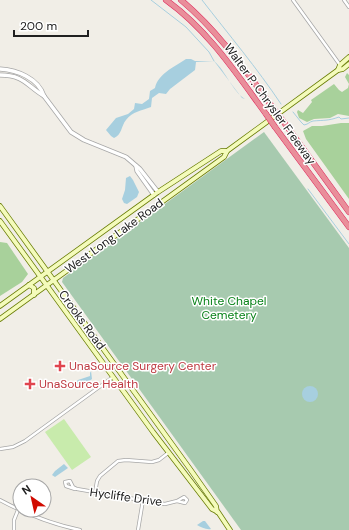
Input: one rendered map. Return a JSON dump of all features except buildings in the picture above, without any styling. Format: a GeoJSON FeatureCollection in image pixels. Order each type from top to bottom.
{"type":"FeatureCollection","features":[{"type":"Feature","properties":{"kind":"highway","name":"Walter P. Chrysler Freeway"},"geometry":{"type":"LineString","coordinates":[[166,0],[193,22],[226,59],[349,227]]}},
{"type":"Feature","properties":{"kind":"highway","name":"Walter P. Chrysler Freeway"},"geometry":{"type":"LineString","coordinates":[[181,0],[196,12],[235,56],[349,212]]}},
{"type":"Feature","properties":{"kind":"main road"},"geometry":{"type":"LineString","coordinates":[[338,70],[340,65],[349,57]]}},
{"type":"Feature","properties":{"kind":"main road","name":"West Long Lake Road"},"geometry":{"type":"LineString","coordinates":[[0,319],[199,175],[224,156],[226,151],[338,70],[349,64]]}},
{"type":"Feature","properties":{"kind":"main road","name":"West Long Lake Road"},"geometry":{"type":"LineString","coordinates":[[0,306],[156,193],[221,151],[226,151]]}},
{"type":"Feature","properties":{"kind":"main road"},"geometry":{"type":"LineString","coordinates":[[196,168],[199,170],[199,175]]}},
{"type":"Feature","properties":{"kind":"main road"},"geometry":{"type":"LineString","coordinates":[[168,197],[167,191],[169,185]]}},
{"type":"Feature","properties":{"kind":"main road"},"geometry":{"type":"LineString","coordinates":[[156,193],[161,198],[160,203]]}},
{"type":"Feature","properties":{"kind":"main road","name":"Crooks Road"},"geometry":{"type":"LineString","coordinates":[[0,206],[190,469],[216,506],[218,512],[230,530]]}},
{"type":"Feature","properties":{"kind":"main road","name":"Crooks Road"},"geometry":{"type":"LineString","coordinates":[[0,221],[153,432],[212,509],[218,512]]}},
{"type":"Feature","properties":{"kind":"main road"},"geometry":{"type":"LineString","coordinates":[[115,223],[115,229],[118,233]]}},
{"type":"Feature","properties":{"kind":"main road"},"geometry":{"type":"LineString","coordinates":[[102,233],[105,237],[105,242]]}},
{"type":"Feature","properties":{"kind":"main road"},"geometry":{"type":"LineString","coordinates":[[31,265],[36,265],[40,261]]}},
{"type":"Feature","properties":{"kind":"main road"},"geometry":{"type":"LineString","coordinates":[[61,262],[60,268],[64,273]]}},
{"type":"Feature","properties":{"kind":"main road"},"geometry":{"type":"LineString","coordinates":[[29,285],[34,288],[34,295]]}},
{"type":"Feature","properties":{"kind":"main road"},"geometry":{"type":"LineString","coordinates":[[54,296],[57,292],[62,292]]}},
{"type":"Feature","properties":{"kind":"main road"},"geometry":{"type":"LineString","coordinates":[[90,345],[95,347],[99,343]]}},
{"type":"Feature","properties":{"kind":"main road"},"geometry":{"type":"LineString","coordinates":[[113,377],[118,374],[122,375]]}},
{"type":"Feature","properties":{"kind":"main road"},"geometry":{"type":"LineString","coordinates":[[143,418],[148,419],[152,416]]}},
{"type":"Feature","properties":{"kind":"main road"},"geometry":{"type":"LineString","coordinates":[[153,432],[156,428],[160,428]]}},
{"type":"Feature","properties":{"kind":"main road"},"geometry":{"type":"LineString","coordinates":[[183,471],[188,472],[190,469]]}},
{"type":"Feature","properties":{"kind":"street"},"geometry":{"type":"LineString","coordinates":[[293,0],[340,65]]}},
{"type":"Feature","properties":{"kind":"street"},"geometry":{"type":"LineString","coordinates":[[344,0],[349,7]]}},
{"type":"Feature","properties":{"kind":"street"},"geometry":{"type":"LineString","coordinates":[[0,69],[14,71],[29,77],[40,87],[44,96],[66,126],[74,134],[87,142],[122,155],[140,169],[156,193]]}},
{"type":"Feature","properties":{"kind":"street"},"geometry":{"type":"LineString","coordinates":[[0,75],[23,80],[44,96]]}},
{"type":"Feature","properties":{"kind":"street"},"geometry":{"type":"LineString","coordinates":[[0,449],[12,447],[25,441],[113,377]]}},
{"type":"Feature","properties":{"kind":"street"},"geometry":{"type":"LineString","coordinates":[[95,493],[100,476],[118,462],[126,460],[152,462],[159,460],[169,452]]}},
{"type":"Feature","properties":{"kind":"street","name":"Hycliffe Drive"},"geometry":{"type":"LineString","coordinates":[[75,489],[165,504],[177,501]]}},
{"type":"Feature","properties":{"kind":"street"},"geometry":{"type":"LineString","coordinates":[[0,500],[12,507]]}},
{"type":"Feature","properties":{"kind":"street"},"geometry":{"type":"LineString","coordinates":[[138,530],[142,500]]}},
{"type":"Feature","properties":{"kind":"street"},"geometry":{"type":"LineString","coordinates":[[14,530],[15,518]]}},
{"type":"Feature","properties":{"kind":"street"},"geometry":{"type":"LineString","coordinates":[[37,518],[47,522],[80,530]]}},
{"type":"Feature","properties":{"kind":"green space"},"geometry":{"type":"Polygon","coordinates":[[[347,73],[349,75],[349,84],[345,77],[347,73]]]}},
{"type":"Feature","properties":{"kind":"green space"},"geometry":{"type":"Polygon","coordinates":[[[334,84],[342,92],[348,88],[349,84],[349,116],[338,114],[330,118],[314,119],[307,122],[299,118],[297,112],[298,110],[303,113],[312,102],[311,100],[334,84]]]}},
{"type":"Feature","properties":{"kind":"green space"},"geometry":{"type":"Polygon","coordinates":[[[349,123],[349,199],[306,139],[303,131],[312,126],[349,123]]]}},
{"type":"Feature","properties":{"kind":"green space","name":"White Chapel Cemetery"},"geometry":{"type":"Polygon","coordinates":[[[264,132],[349,248],[349,530],[241,530],[62,282],[63,278],[264,132]]]}},
{"type":"Feature","properties":{"kind":"green space"},"geometry":{"type":"Polygon","coordinates":[[[0,242],[7,243],[28,274],[22,282],[0,296],[0,242]]]}},
{"type":"Feature","properties":{"kind":"green space"},"geometry":{"type":"Polygon","coordinates":[[[64,419],[91,457],[72,470],[45,432],[64,419]]]}},
{"type":"Feature","properties":{"kind":"water"},"geometry":{"type":"Polygon","coordinates":[[[186,59],[195,61],[214,61],[196,62],[195,70],[170,89],[166,94],[159,93],[152,98],[151,107],[131,115],[124,122],[119,135],[114,138],[111,136],[106,130],[116,118],[128,114],[134,109],[135,103],[142,104],[149,99],[150,91],[155,88],[159,79],[186,59]]]}},
{"type":"Feature","properties":{"kind":"water"},"geometry":{"type":"Polygon","coordinates":[[[214,61],[222,70],[230,83],[214,61]]]}},
{"type":"Feature","properties":{"kind":"water"},"geometry":{"type":"Polygon","coordinates":[[[130,176],[139,192],[137,197],[127,204],[124,203],[122,199],[125,190],[126,178],[130,176]]]}},
{"type":"Feature","properties":{"kind":"water"},"geometry":{"type":"Polygon","coordinates":[[[91,371],[92,379],[83,386],[79,387],[76,382],[90,376],[91,371]]]}},
{"type":"Feature","properties":{"kind":"water"},"geometry":{"type":"Polygon","coordinates":[[[310,386],[316,388],[318,394],[316,400],[310,402],[304,400],[302,394],[304,388],[310,386]]]}},
{"type":"Feature","properties":{"kind":"water"},"geometry":{"type":"Polygon","coordinates":[[[64,464],[68,468],[55,477],[52,475],[55,471],[64,464]]]}},
{"type":"Feature","properties":{"kind":"water"},"geometry":{"type":"Polygon","coordinates":[[[205,521],[211,529],[205,529],[197,525],[205,521]]]}},
{"type":"Feature","properties":{"kind":"waterway"},"geometry":{"type":"LineString","coordinates":[[151,0],[186,27],[209,52],[214,61]]}},
{"type":"Feature","properties":{"kind":"waterway"},"geometry":{"type":"LineString","coordinates":[[202,0],[253,65],[281,104]]}},
{"type":"Feature","properties":{"kind":"waterway"},"geometry":{"type":"LineString","coordinates":[[293,112],[304,125],[313,121],[329,120],[339,117],[341,119],[349,118]]}},
{"type":"Feature","properties":{"kind":"waterway"},"geometry":{"type":"LineString","coordinates":[[308,189],[349,244]]}},
{"type":"Feature","properties":{"kind":"place","name":"UnaSource Surgery Center"},"geometry":{"type":"Point","coordinates":[60,366]}},
{"type":"Feature","properties":{"kind":"place","name":"UnaSource Health"},"geometry":{"type":"Point","coordinates":[30,384]}}]}
